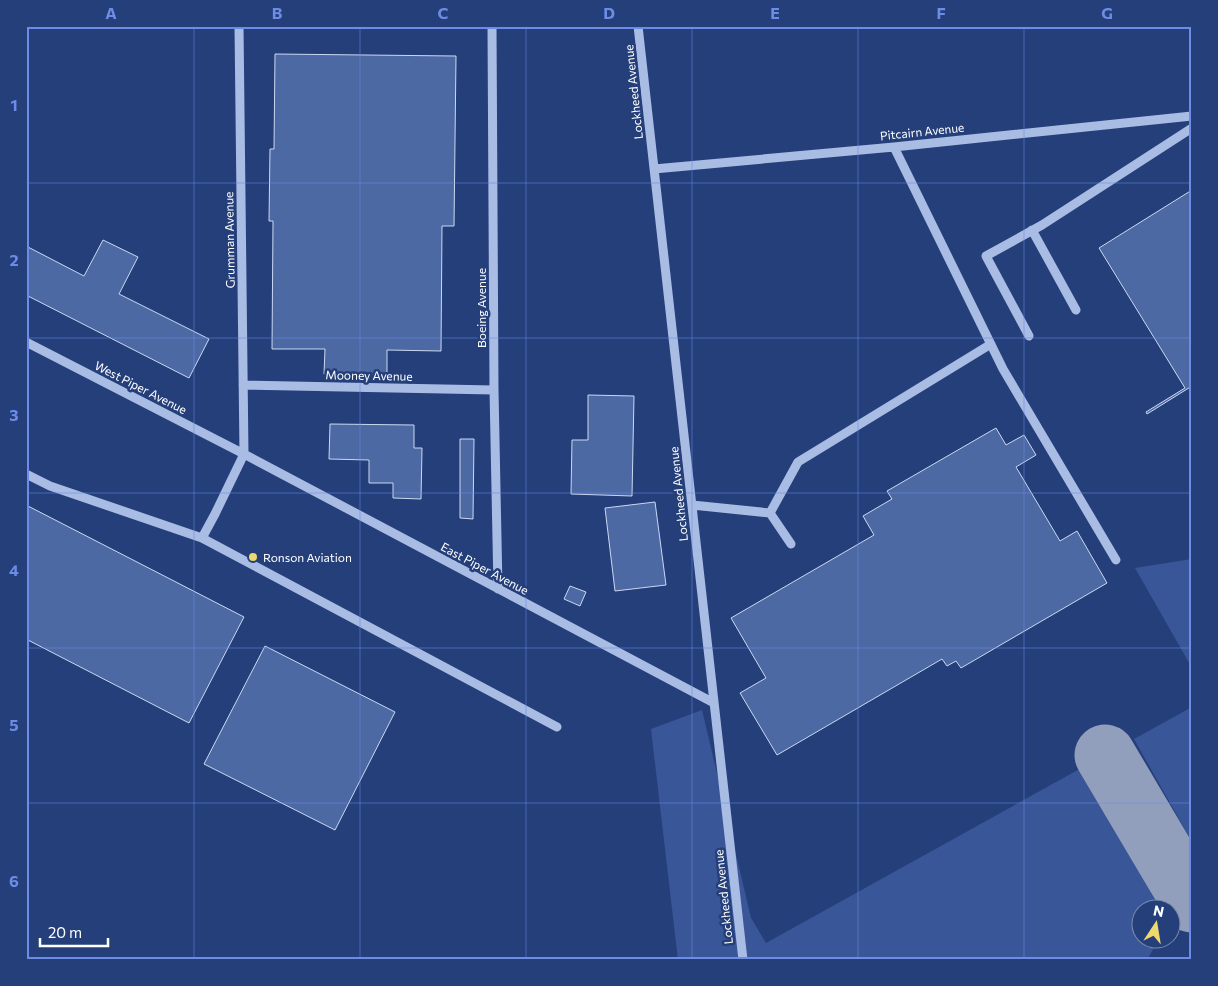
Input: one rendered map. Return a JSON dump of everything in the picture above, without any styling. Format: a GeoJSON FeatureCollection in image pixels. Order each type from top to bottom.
{"type":"FeatureCollection","features":[{"type":"Feature","properties":{"kind":"lane","name":"Grumman Avenue"},"geometry":{"type":"LineString","coordinates":[[239,26],[244,454]]}},
{"type":"Feature","properties":{"kind":"lane","name":"Boeing Avenue"},"geometry":{"type":"LineString","coordinates":[[492,26],[494,390],[498,589]]}},
{"type":"Feature","properties":{"kind":"lane","name":"Lockheed Avenue"},"geometry":{"type":"LineString","coordinates":[[638,26],[743,960]]}},
{"type":"Feature","properties":{"kind":"lane","name":"Pitcairn Avenue"},"geometry":{"type":"LineString","coordinates":[[654,169],[894,147],[1192,116]]}},
{"type":"Feature","properties":{"kind":"lane"},"geometry":{"type":"LineString","coordinates":[[1029,336],[986,256],[1032,230],[1192,128]]}},
{"type":"Feature","properties":{"kind":"lane"},"geometry":{"type":"LineString","coordinates":[[894,147],[1004,369],[1116,560]]}},
{"type":"Feature","properties":{"kind":"lane"},"geometry":{"type":"LineString","coordinates":[[1032,230],[1076,310]]}},
{"type":"Feature","properties":{"kind":"lane","name":"West Piper Avenue"},"geometry":{"type":"LineString","coordinates":[[26,342],[244,454]]}},
{"type":"Feature","properties":{"kind":"lane"},"geometry":{"type":"LineString","coordinates":[[770,513],[798,462],[991,344]]}},
{"type":"Feature","properties":{"kind":"lane","name":"Mooney Avenue"},"geometry":{"type":"LineString","coordinates":[[243,385],[494,390]]}},
{"type":"Feature","properties":{"kind":"lane"},"geometry":{"type":"LineString","coordinates":[[202,538],[244,454]]}},
{"type":"Feature","properties":{"kind":"lane","name":"East Piper Avenue"},"geometry":{"type":"LineString","coordinates":[[244,454],[714,703]]}},
{"type":"Feature","properties":{"kind":"lane"},"geometry":{"type":"LineString","coordinates":[[26,474],[50,486],[202,538],[557,727]]}},
{"type":"Feature","properties":{"kind":"lane"},"geometry":{"type":"LineString","coordinates":[[692,505],[770,513]]}},
{"type":"Feature","properties":{"kind":"lane"},"geometry":{"type":"LineString","coordinates":[[770,513],[791,544]]}},
{"type":"Feature","properties":{"kind":"shaded area"},"geometry":{"type":"Polygon","coordinates":[[[1192,559],[1192,668],[1135,568],[1192,559]]]}},
{"type":"Feature","properties":{"kind":"shaded area"},"geometry":{"type":"Polygon","coordinates":[[[1192,707],[1192,842],[1134,739],[1192,707]]]}},
{"type":"Feature","properties":{"kind":"shaded area"},"geometry":{"type":"Polygon","coordinates":[[[702,710],[751,918],[766,943],[1085,766],[1154,898],[1130,898],[1130,948],[1154,948],[1147,960],[678,960],[651,729],[702,710]]]}},
{"type":"Feature","properties":{"kind":"building"},"geometry":{"type":"Polygon","coordinates":[[[275,54],[456,56],[454,226],[442,226],[441,351],[387,350],[387,375],[324,374],[325,349],[272,349],[273,221],[269,221],[270,149],[274,149],[275,54]]]}},
{"type":"Feature","properties":{"kind":"building"},"geometry":{"type":"Polygon","coordinates":[[[1192,190],[1192,386],[1147,414],[1146,412],[1185,388],[1099,248],[1192,190]]]}},
{"type":"Feature","properties":{"kind":"building"},"geometry":{"type":"Polygon","coordinates":[[[103,240],[138,257],[119,294],[209,339],[189,378],[26,295],[26,246],[84,276],[103,240]]]}},
{"type":"Feature","properties":{"kind":"building"},"geometry":{"type":"Polygon","coordinates":[[[588,395],[634,396],[632,496],[571,494],[572,440],[588,440],[588,395]]]}},
{"type":"Feature","properties":{"kind":"building"},"geometry":{"type":"Polygon","coordinates":[[[330,424],[414,425],[414,448],[422,448],[421,499],[393,498],[393,483],[369,483],[369,460],[329,459],[330,424]]]}},
{"type":"Feature","properties":{"kind":"building"},"geometry":{"type":"Polygon","coordinates":[[[996,428],[1006,445],[1024,435],[1036,455],[1016,467],[1060,541],[1077,531],[1107,583],[961,668],[956,661],[947,666],[942,659],[777,755],[740,693],[766,678],[731,618],[874,535],[863,516],[892,499],[887,491],[996,428]]]}},
{"type":"Feature","properties":{"kind":"building"},"geometry":{"type":"Polygon","coordinates":[[[460,439],[474,439],[473,519],[460,518],[460,439]]]}},
{"type":"Feature","properties":{"kind":"building"},"geometry":{"type":"Polygon","coordinates":[[[655,502],[666,585],[615,591],[605,508],[655,502]]]}},
{"type":"Feature","properties":{"kind":"building"},"geometry":{"type":"Polygon","coordinates":[[[26,505],[244,617],[189,723],[26,639],[26,505]]]}},
{"type":"Feature","properties":{"kind":"building"},"geometry":{"type":"Polygon","coordinates":[[[570,586],[586,592],[580,606],[564,599],[570,586]]]}},
{"type":"Feature","properties":{"kind":"building"},"geometry":{"type":"Polygon","coordinates":[[[265,646],[395,712],[335,830],[204,764],[265,646]]]}},
{"type":"Feature","properties":{"kind":"taxiway"},"geometry":{"type":"LineString","coordinates":[[1105,755],[1192,902]]}},
{"type":"Feature","properties":{"kind":"place","name":"Ronson Aviation"},"geometry":{"type":"Point","coordinates":[253,557]}}]}
